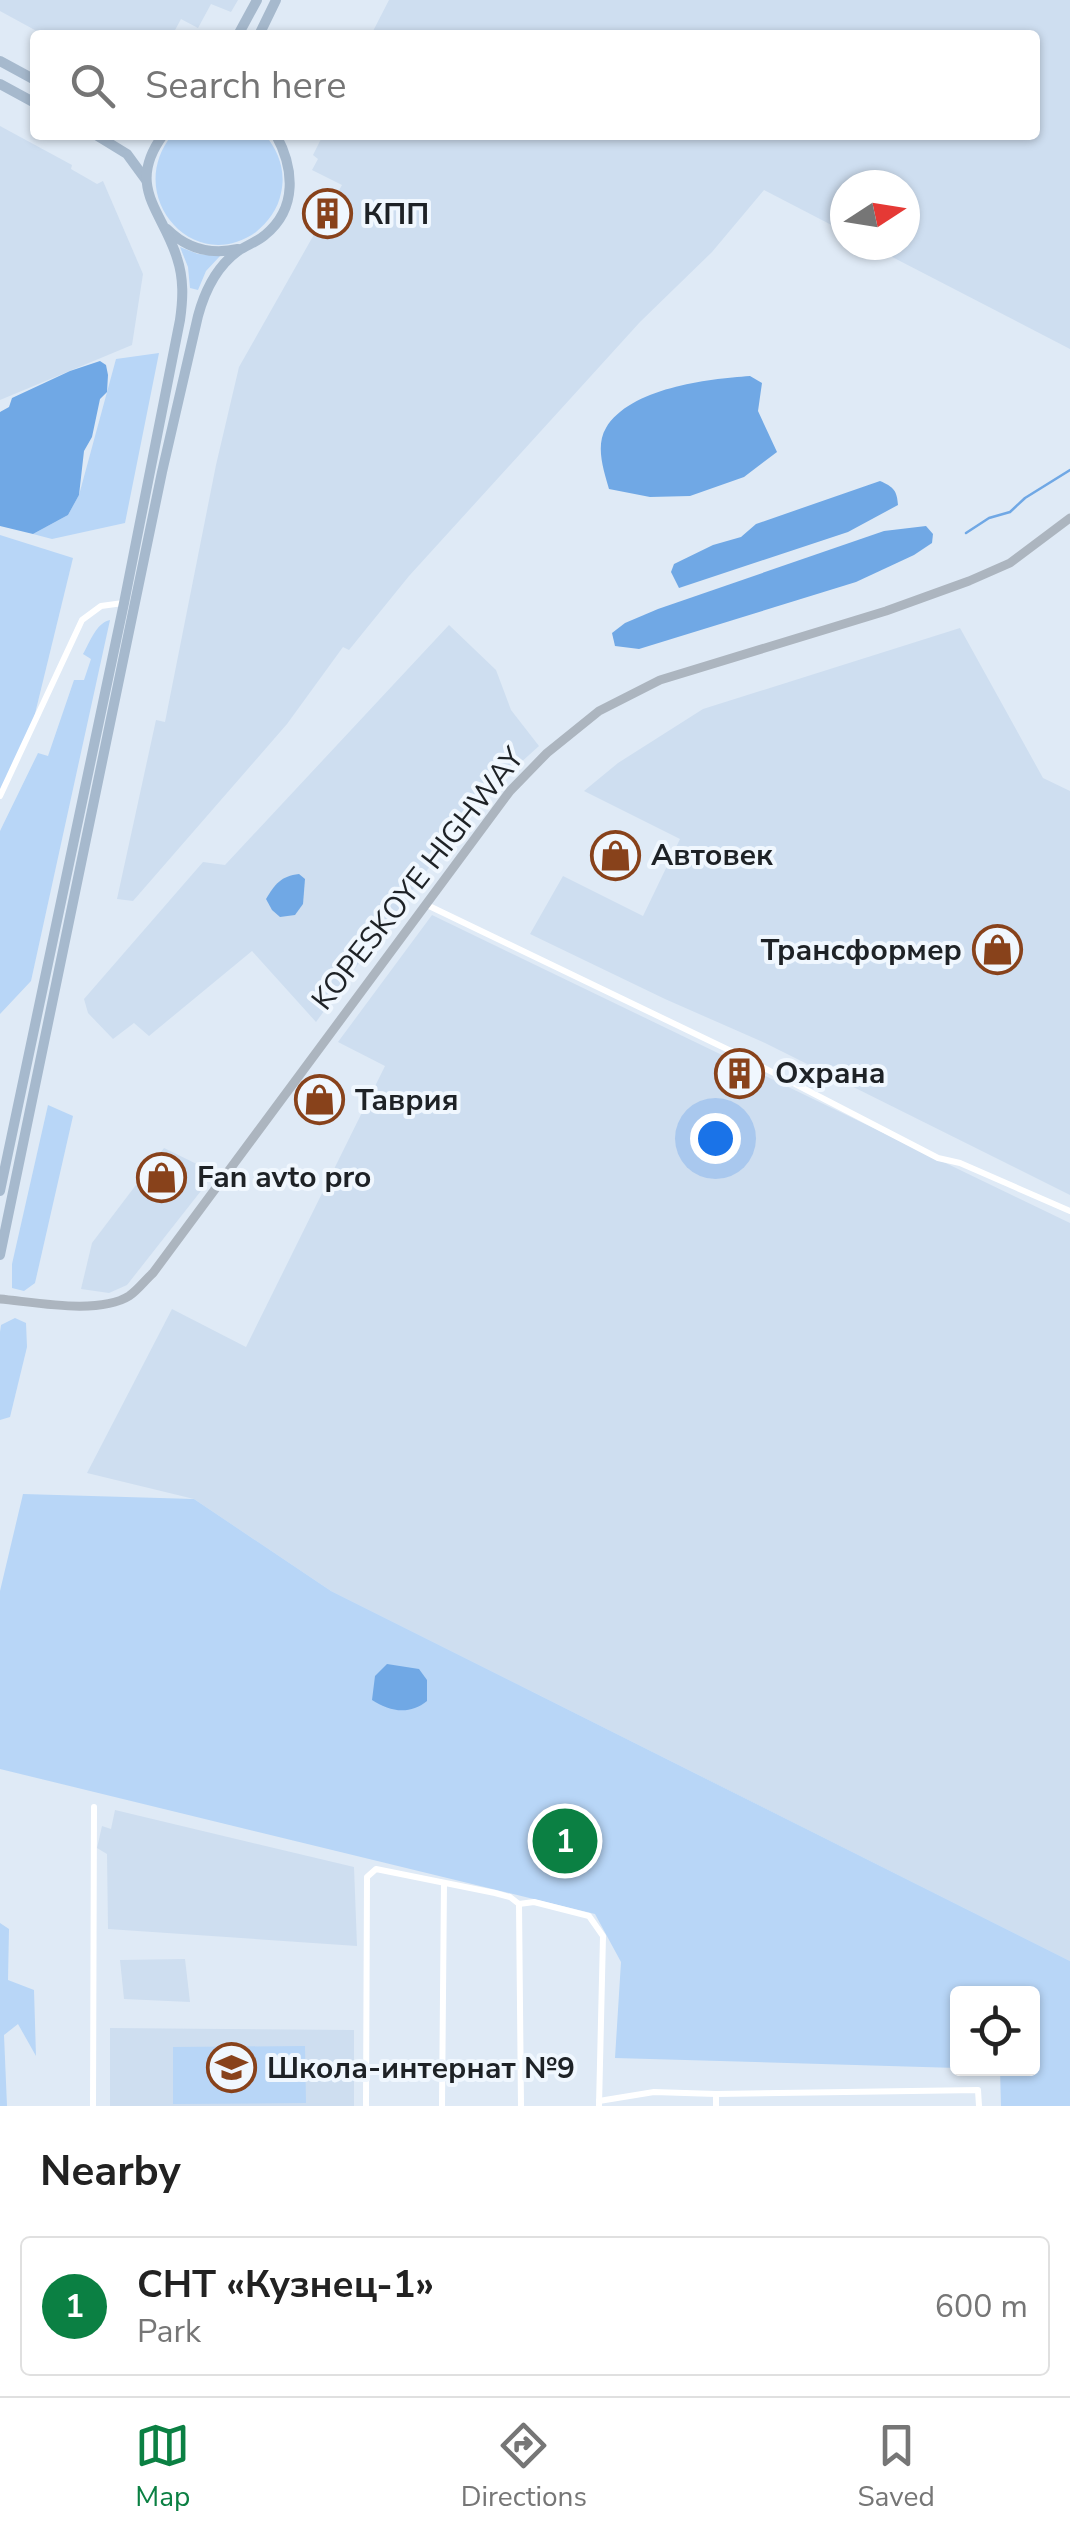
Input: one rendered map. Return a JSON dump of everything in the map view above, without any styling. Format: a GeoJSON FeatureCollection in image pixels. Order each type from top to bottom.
{"type":"FeatureCollection","features":[{"type":"Feature","properties":{"kind":"main road"},"geometry":{"type":"LineString","coordinates":[[241,30],[257,0]]}},
{"type":"Feature","properties":{"kind":"main road"},"geometry":{"type":"LineString","coordinates":[[261,30],[276,0]]}},
{"type":"Feature","properties":{"kind":"main road"},"geometry":{"type":"LineString","coordinates":[[0,61],[30,77]]}},
{"type":"Feature","properties":{"kind":"main road"},"geometry":{"type":"LineString","coordinates":[[0,84],[30,100]]}},
{"type":"Feature","properties":{"kind":"main road"},"geometry":{"type":"LineString","coordinates":[[104,140],[127,154],[147,181]]}},
{"type":"Feature","properties":{"kind":"main road"},"geometry":{"type":"LineString","coordinates":[[0,1190],[124,603],[182,306],[181,274],[173,247],[151,204],[147,181],[150,159],[160,140]]}},
{"type":"Feature","properties":{"kind":"main road"},"geometry":{"type":"LineString","coordinates":[[163,225],[178,240],[198,249],[219,252],[252,244],[272,229],[286,208],[291,175],[279,140]]}},
{"type":"Feature","properties":{"kind":"main road"},"geometry":{"type":"LineString","coordinates":[[0,1255],[162,472],[198,316],[208,284],[240,249]]}},
{"type":"Feature","properties":{"kind":"street","name":"KOPESKOYE HIGHWAY"},"geometry":{"type":"LineString","coordinates":[[0,1299],[102,1304],[128,1297],[153,1274],[510,791],[599,711],[660,680],[969,582],[1010,563],[1070,518]]}},
{"type":"Feature","properties":{"kind":"street"},"geometry":{"type":"LineString","coordinates":[[0,796],[82,620],[101,606],[124,603]]}},
{"type":"Feature","properties":{"kind":"street"},"geometry":{"type":"LineString","coordinates":[[427,905],[748,1060],[938,1158],[960,1162],[1070,1211]]}},
{"type":"Feature","properties":{"kind":"street"},"geometry":{"type":"LineString","coordinates":[[93,2106],[94,1807]]}},
{"type":"Feature","properties":{"kind":"street"},"geometry":{"type":"LineString","coordinates":[[366,2106],[366,1877],[376,1869],[510,1897],[519,1904],[534,1902],[589,1916],[603,1936],[599,2104],[654,2092],[978,2090],[979,2106]]}},
{"type":"Feature","properties":{"kind":"street"},"geometry":{"type":"LineString","coordinates":[[442,2106],[444,1883]]}},
{"type":"Feature","properties":{"kind":"street"},"geometry":{"type":"LineString","coordinates":[[519,1904],[521,2106]]}},
{"type":"Feature","properties":{"kind":"street"},"geometry":{"type":"LineString","coordinates":[[716,2094],[716,2106]]}},
{"type":"Feature","properties":{"kind":"shaded area"},"geometry":{"type":"Polygon","coordinates":[[[0,0],[238,0],[231,12],[211,4],[198,28],[181,19],[175,30],[35,30],[0,11],[0,0]]]}},
{"type":"Feature","properties":{"kind":"shaded area"},"geometry":{"type":"Polygon","coordinates":[[[389,0],[1070,0],[1070,349],[898,260],[920,260],[920,170],[830,170],[830,224],[764,190],[712,252],[640,322],[409,576],[349,650],[343,647],[287,724],[133,901],[117,899],[156,720],[165,722],[239,367],[342,185],[312,170],[318,159],[313,155],[320,140],[1040,140],[1040,30],[374,30],[389,0]]]}},
{"type":"Feature","properties":{"kind":"shaded area"},"geometry":{"type":"Polygon","coordinates":[[[0,126],[72,165],[71,169],[97,184],[103,181],[143,274],[132,345],[0,400],[0,126]]]}},
{"type":"Feature","properties":{"kind":"shaded area"},"geometry":{"type":"Polygon","coordinates":[[[169,140],[268,140],[283,177],[280,199],[256,232],[232,243],[209,244],[189,237],[172,223],[160,204],[156,182],[159,158],[169,140]]]}},
{"type":"Feature","properties":{"kind":"shaded area"},"geometry":{"type":"Polygon","coordinates":[[[180,247],[220,256],[206,271],[198,290],[190,288],[188,267],[180,247]]]}},
{"type":"Feature","properties":{"kind":"shaded area"},"geometry":{"type":"Polygon","coordinates":[[[159,353],[125,523],[52,539],[33,534],[68,515],[79,495],[116,359],[159,353]]]}},
{"type":"Feature","properties":{"kind":"shaded area"},"geometry":{"type":"Polygon","coordinates":[[[0,535],[73,558],[32,726],[0,791],[0,535]]]}},
{"type":"Feature","properties":{"kind":"shaded area"},"geometry":{"type":"Polygon","coordinates":[[[110,620],[31,981],[0,1014],[0,831],[38,753],[48,756],[74,680],[84,680],[91,659],[83,654],[101,625],[110,620]]]}},
{"type":"Feature","properties":{"kind":"shaded area"},"geometry":{"type":"Polygon","coordinates":[[[449,625],[496,670],[511,710],[539,746],[477,802],[316,1022],[252,951],[149,1036],[134,1023],[113,1039],[88,1013],[84,999],[203,862],[225,865],[449,625]]]}},
{"type":"Feature","properties":{"kind":"shaded area"},"geometry":{"type":"Polygon","coordinates":[[[960,628],[1043,778],[1070,791],[1070,1195],[765,1043],[530,934],[563,876],[643,916],[680,839],[584,791],[618,763],[703,709],[960,628]]]}},
{"type":"Feature","properties":{"kind":"shaded area"},"geometry":{"type":"Polygon","coordinates":[[[432,915],[1070,1223],[1070,1961],[331,1591],[194,1499],[87,1473],[172,1309],[246,1347],[385,1066],[338,1042],[432,915]]]}},
{"type":"Feature","properties":{"kind":"shaded area"},"geometry":{"type":"Polygon","coordinates":[[[48,1105],[73,1116],[35,1283],[24,1291],[12,1288],[12,1264],[48,1105]]]}},
{"type":"Feature","properties":{"kind":"shaded area"},"geometry":{"type":"Polygon","coordinates":[[[164,1148],[215,1173],[127,1285],[109,1293],[81,1289],[92,1243],[164,1148]]]}},
{"type":"Feature","properties":{"kind":"shaded area"},"geometry":{"type":"Polygon","coordinates":[[[15,1318],[26,1323],[27,1347],[10,1417],[0,1420],[1,1325],[15,1318]]]}},
{"type":"Feature","properties":{"kind":"shaded area"},"geometry":{"type":"Polygon","coordinates":[[[23,1494],[194,1499],[331,1591],[1070,1961],[1070,2106],[1001,2106],[1000,2076],[1040,2076],[1040,1986],[950,1986],[950,2068],[615,2058],[621,1962],[595,1914],[0,1769],[0,1591],[23,1494]]]}},
{"type":"Feature","properties":{"kind":"shaded area"},"geometry":{"type":"Polygon","coordinates":[[[115,1810],[354,1867],[357,1946],[108,1929],[107,1854],[97,1848],[102,1826],[111,1829],[115,1810]]]}},
{"type":"Feature","properties":{"kind":"shaded area"},"geometry":{"type":"Polygon","coordinates":[[[0,1923],[9,1929],[8,1980],[34,1990],[36,2056],[18,2024],[4,2035],[7,2106],[0,2106],[0,1923]]]}},
{"type":"Feature","properties":{"kind":"shaded area"},"geometry":{"type":"Polygon","coordinates":[[[185,1959],[190,2002],[124,1999],[120,1960],[185,1959]]]}},
{"type":"Feature","properties":{"kind":"shaded area","name":"Школа-интернат №9"},"geometry":{"type":"Polygon","coordinates":[[[110,2028],[354,2030],[354,2106],[110,2106],[110,2028]]]}},
{"type":"Feature","properties":{"kind":"shaded area"},"geometry":{"type":"Polygon","coordinates":[[[305,2046],[306,2103],[173,2104],[173,2047],[305,2046]]]}},
{"type":"Feature","properties":{"kind":"water"},"geometry":{"type":"Polygon","coordinates":[[[100,361],[106,365],[107,392],[100,399],[92,437],[84,451],[79,495],[68,515],[33,534],[0,526],[0,412],[9,407],[12,398],[100,361]]]}},
{"type":"Feature","properties":{"kind":"water"},"geometry":{"type":"Polygon","coordinates":[[[750,376],[762,383],[758,411],[777,452],[744,477],[690,496],[650,497],[609,489],[601,443],[617,414],[671,388],[750,376]]]}},
{"type":"Feature","properties":{"kind":"water"},"geometry":{"type":"Polygon","coordinates":[[[880,481],[894,490],[898,505],[848,532],[679,588],[671,572],[674,564],[713,545],[741,537],[756,524],[880,481]]]}},
{"type":"Feature","properties":{"kind":"water"},"geometry":{"type":"Polygon","coordinates":[[[926,526],[933,534],[932,543],[856,582],[639,649],[615,646],[612,633],[658,609],[884,531],[926,526]]]}},
{"type":"Feature","properties":{"kind":"water"},"geometry":{"type":"Polygon","coordinates":[[[299,874],[305,879],[303,904],[295,915],[280,917],[266,899],[279,882],[299,874]]]}},
{"type":"Feature","properties":{"kind":"water"},"geometry":{"type":"Polygon","coordinates":[[[387,1664],[419,1669],[427,1680],[427,1701],[400,1710],[372,1700],[375,1676],[387,1664]]]}},
{"type":"Feature","properties":{"kind":"waterway"},"geometry":{"type":"LineString","coordinates":[[966,533],[989,518],[1010,512],[1070,470]]}},
{"type":"Feature","properties":{"kind":"place","name":"КПП"},"geometry":{"type":"Point","coordinates":[328,214]}},
{"type":"Feature","properties":{"kind":"place","name":"Автовек"},"geometry":{"type":"Point","coordinates":[616,855]}},
{"type":"Feature","properties":{"kind":"place","name":"Трансформер"},"geometry":{"type":"Point","coordinates":[997,950]}},
{"type":"Feature","properties":{"kind":"place","name":"Охрана"},"geometry":{"type":"Point","coordinates":[740,1073]}},
{"type":"Feature","properties":{"kind":"place","name":"Таврия"},"geometry":{"type":"Point","coordinates":[320,1100]}},
{"type":"Feature","properties":{"kind":"place","name":"Fan avto pro"},"geometry":{"type":"Point","coordinates":[162,1177]}},
{"type":"Feature","properties":{"kind":"place","name":"СНТ «Кузнец-1»"},"geometry":{"type":"Point","coordinates":[565,1841]}},
{"type":"Feature","properties":{"kind":"place","name":"Школа-интернат №9"},"geometry":{"type":"Point","coordinates":[232,2068]}}]}
